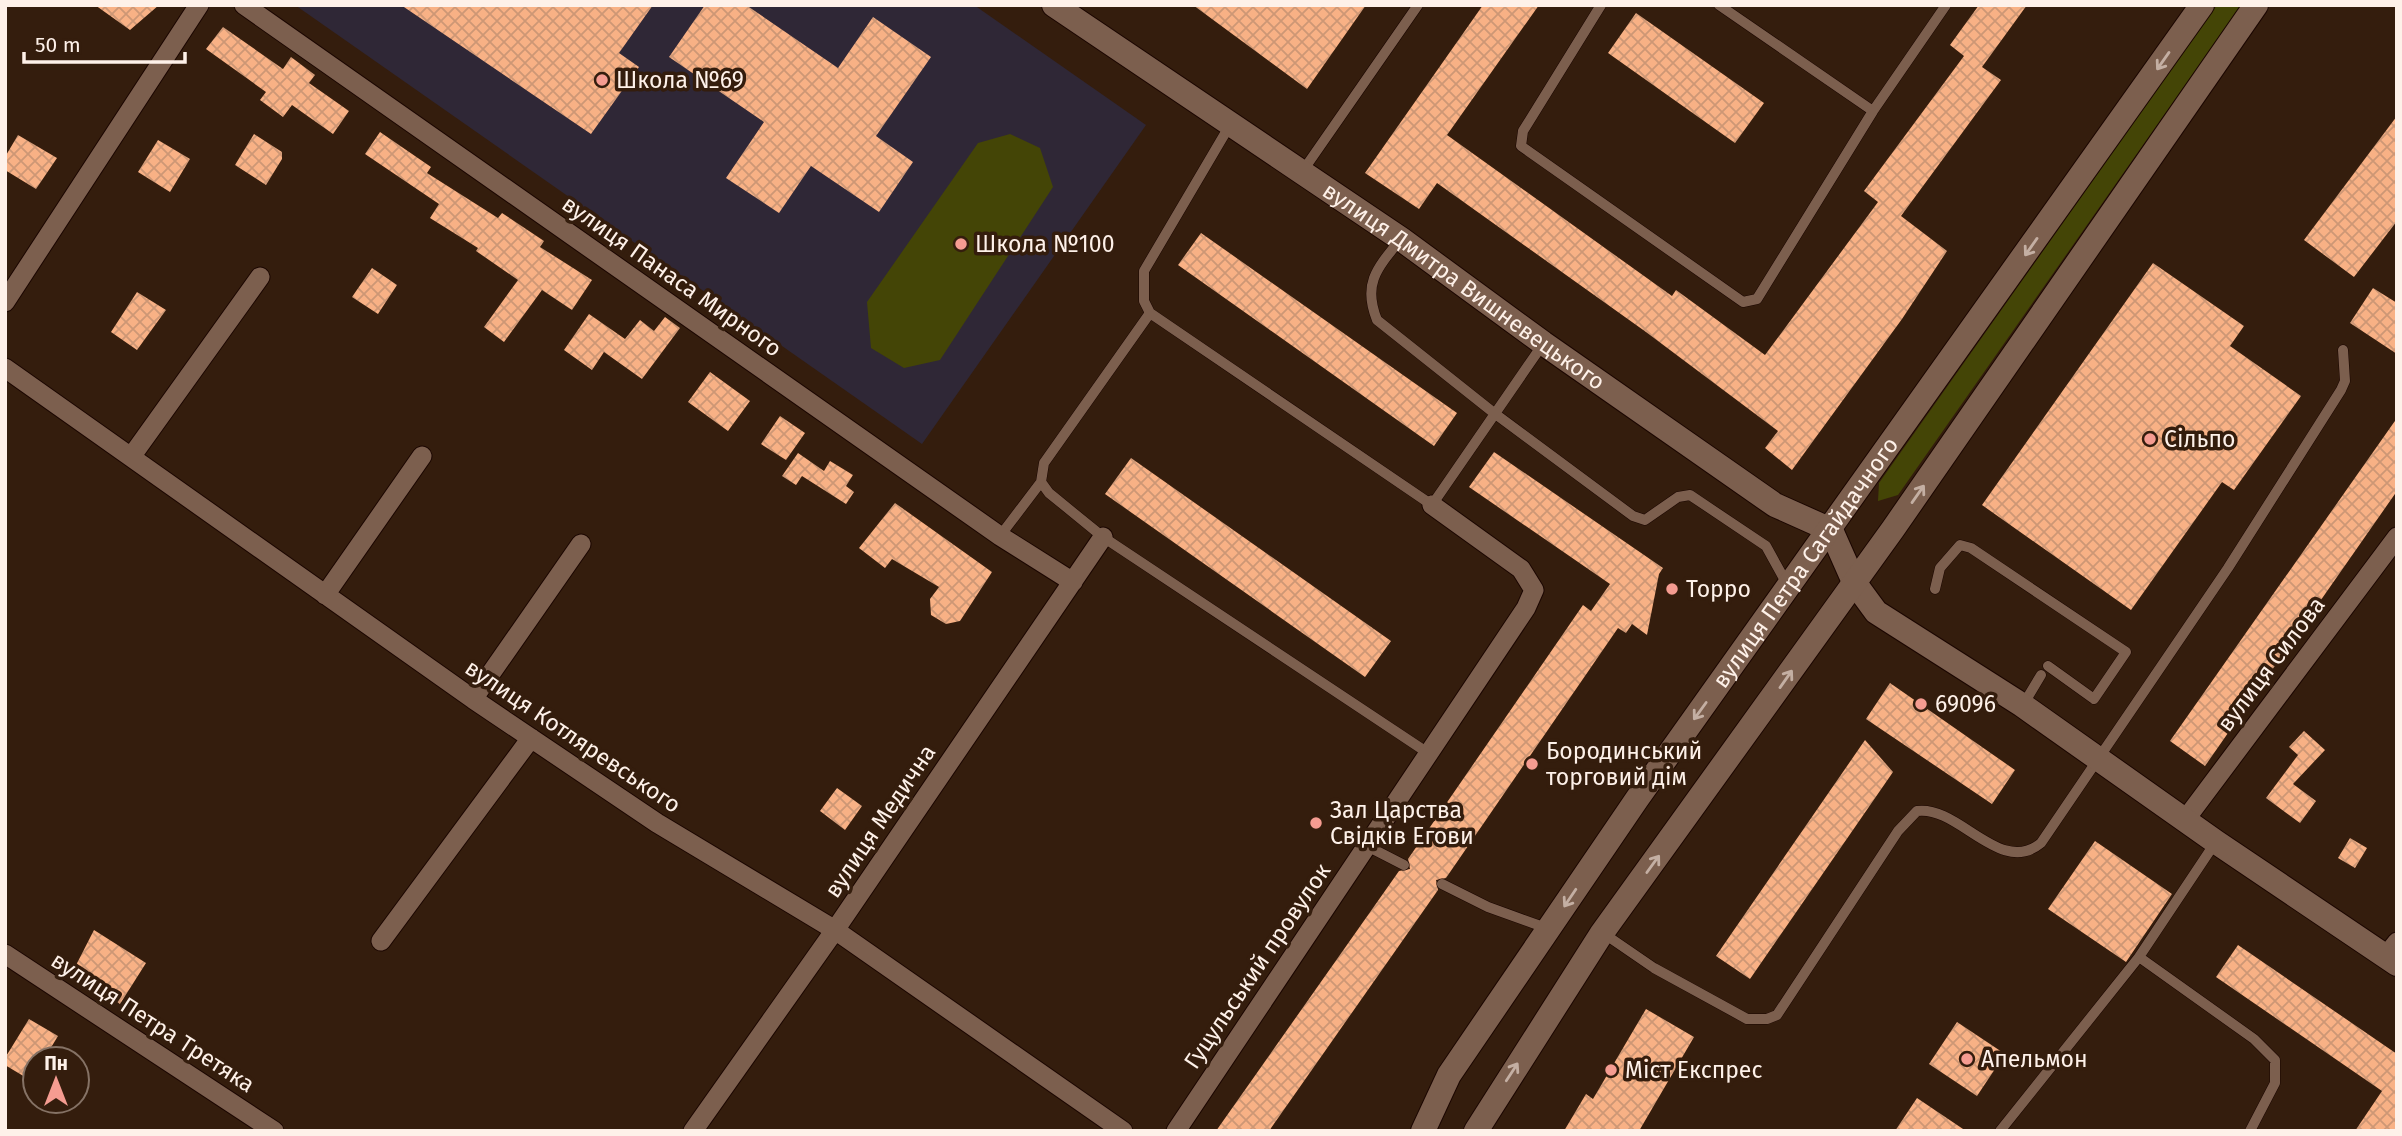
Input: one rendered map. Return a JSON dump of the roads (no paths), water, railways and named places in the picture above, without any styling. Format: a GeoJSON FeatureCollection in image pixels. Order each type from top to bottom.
{"type":"FeatureCollection","features":[{"type":"Feature","properties":{"kind":"street"},"geometry":{"type":"LineString","coordinates":[[5,302],[199,5]]}},
{"type":"Feature","properties":{"kind":"street","name":"вулиця Панаса Мирного"},"geometry":{"type":"LineString","coordinates":[[244,5],[1000,536],[1073,582]]}},
{"type":"Feature","properties":{"kind":"street","name":"вулиця Дмитра Вишневецького"},"geometry":{"type":"LineString","coordinates":[[1054,5],[1401,239],[1543,343],[1775,505],[1831,530]]}},
{"type":"Feature","properties":{"kind":"street","name":"вулиця Петра Сагайдачного"},"geometry":{"type":"LineString","coordinates":[[1423,1131],[1450,1075],[1637,799],[1831,530],[2202,5]]}},
{"type":"Feature","properties":{"kind":"street"},"geometry":{"type":"LineString","coordinates":[[1476,1131],[1602,933],[1854,582],[2256,5]]}},
{"type":"Feature","properties":{"kind":"street"},"geometry":{"type":"LineString","coordinates":[[131,457],[260,277]]}},
{"type":"Feature","properties":{"kind":"street","name":"вулиця Котляревського"},"geometry":{"type":"LineString","coordinates":[[5,368],[473,699],[657,823],[835,930],[1123,1131]]}},
{"type":"Feature","properties":{"kind":"street"},"geometry":{"type":"LineString","coordinates":[[325,595],[422,456]]}},
{"type":"Feature","properties":{"kind":"street","name":"Гуцульський провулок"},"geometry":{"type":"LineString","coordinates":[[1176,1131],[1526,608],[1534,590],[1521,569],[1432,505]]}},
{"type":"Feature","properties":{"kind":"street"},"geometry":{"type":"LineString","coordinates":[[1831,530],[1854,582],[1876,612],[2022,705],[2216,842],[2393,954]]}},
{"type":"Feature","properties":{"kind":"street","name":"вулиця Медична"},"geometry":{"type":"LineString","coordinates":[[693,1131],[835,930],[1102,537]]}},
{"type":"Feature","properties":{"kind":"street","name":"вулиця Силова"},"geometry":{"type":"LineString","coordinates":[[2185,820],[2397,537]]}},
{"type":"Feature","properties":{"kind":"street"},"geometry":{"type":"LineString","coordinates":[[473,699],[581,544]]}},
{"type":"Feature","properties":{"kind":"street"},"geometry":{"type":"LineString","coordinates":[[381,941],[531,738]]}},
{"type":"Feature","properties":{"kind":"street","name":"вулиця Петра Третяка"},"geometry":{"type":"LineString","coordinates":[[5,954],[274,1131]]}},
{"type":"Feature","properties":{"kind":"lane"},"geometry":{"type":"LineString","coordinates":[[1302,172],[1418,5]]}},
{"type":"Feature","properties":{"kind":"lane"},"geometry":{"type":"LineString","coordinates":[[1601,5],[1523,131],[1521,146],[1739,302],[1757,299],[1873,111],[1945,5]]}},
{"type":"Feature","properties":{"kind":"lane"},"geometry":{"type":"LineString","coordinates":[[1718,5],[1873,111]]}},
{"type":"Feature","properties":{"kind":"lane"},"geometry":{"type":"LineString","coordinates":[[1230,125],[1144,271],[1144,301],[1150,313],[1432,505],[1543,343]]}},
{"type":"Feature","properties":{"kind":"lane"},"geometry":{"type":"LineString","coordinates":[[1401,239],[1380,265],[1370,291],[1369,301],[1377,320],[1493,414],[1638,519],[1645,520],[1654,516],[1684,494],[1697,498],[1766,546],[1789,587]]}},
{"type":"Feature","properties":{"kind":"lane"},"geometry":{"type":"LineString","coordinates":[[1000,536],[1041,482],[1044,463],[1150,313]]}},
{"type":"Feature","properties":{"kind":"lane"},"geometry":{"type":"LineString","coordinates":[[1602,933],[1654,968],[1746,1019],[1777,1016],[1898,831],[1917,811],[1934,810],[2004,851],[2034,849],[2228,568],[2341,390],[2345,381],[2343,351]]}},
{"type":"Feature","properties":{"kind":"lane"},"geometry":{"type":"LineString","coordinates":[[1041,482],[1049,493],[1102,537],[1428,754]]}},
{"type":"Feature","properties":{"kind":"lane"},"geometry":{"type":"LineString","coordinates":[[1935,589],[1940,568],[1960,545],[1971,548],[2126,652],[2094,699],[2048,666]]}},
{"type":"Feature","properties":{"kind":"lane"},"geometry":{"type":"LineString","coordinates":[[2022,705],[2040,676]]}},
{"type":"Feature","properties":{"kind":"lane"},"geometry":{"type":"LineString","coordinates":[[2000,1131],[2139,957],[2216,842]]}},
{"type":"Feature","properties":{"kind":"lane"},"geometry":{"type":"LineString","coordinates":[[1367,846],[1404,865]]}},
{"type":"Feature","properties":{"kind":"lane"},"geometry":{"type":"LineString","coordinates":[[1442,884],[1488,907],[1549,929]]}},
{"type":"Feature","properties":{"kind":"lane"},"geometry":{"type":"LineString","coordinates":[[2139,957],[2254,1040],[2274,1060],[2276,1083],[2250,1131]]}},
{"type":"Feature","properties":{"kind":"place","name":"Школа №69"},"geometry":{"type":"Point","coordinates":[602,80]}},
{"type":"Feature","properties":{"kind":"place","name":"Школа №100"},"geometry":{"type":"Point","coordinates":[961,244]}},
{"type":"Feature","properties":{"kind":"place","name":"Сільпо"},"geometry":{"type":"Point","coordinates":[2150,439]}},
{"type":"Feature","properties":{"kind":"place","name":"Торро"},"geometry":{"type":"Point","coordinates":[1672,589]}},
{"type":"Feature","properties":{"kind":"place","name":"69096"},"geometry":{"type":"Point","coordinates":[1921,704]}},
{"type":"Feature","properties":{"kind":"place","name":"Бородинський торговий дім"},"geometry":{"type":"Point","coordinates":[1532,764]}},
{"type":"Feature","properties":{"kind":"place","name":"Зал Царства Свiдкiв Егови"},"geometry":{"type":"Point","coordinates":[1316,823]}},
{"type":"Feature","properties":{"kind":"place","name":"Апельмон"},"geometry":{"type":"Point","coordinates":[1967,1059]}},
{"type":"Feature","properties":{"kind":"place","name":"Міст Експрес"},"geometry":{"type":"Point","coordinates":[1611,1070]}}]}
